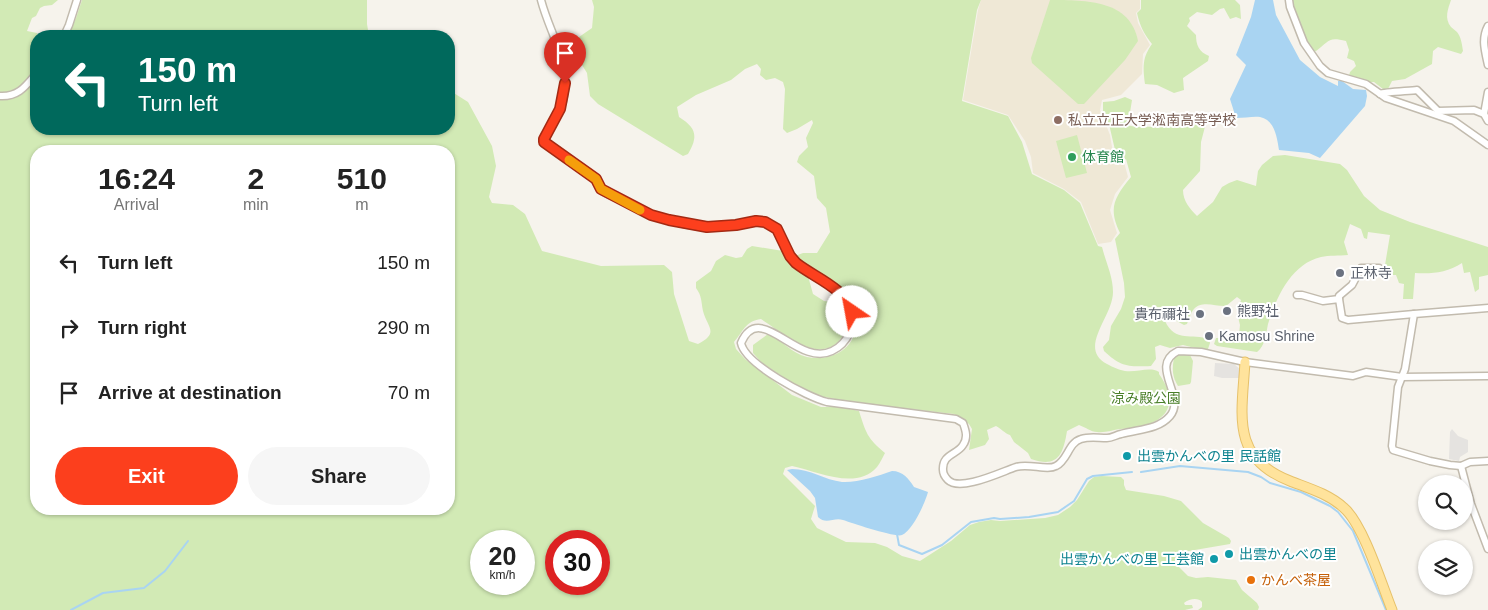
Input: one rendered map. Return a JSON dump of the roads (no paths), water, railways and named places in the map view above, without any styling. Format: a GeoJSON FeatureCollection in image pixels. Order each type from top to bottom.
{"type":"FeatureCollection","features":[{"type":"Feature","properties":{"kind":"main road"},"geometry":{"type":"LineString","coordinates":[[1245,362],[1243,429],[1244,438],[1251,454],[1276,475],[1334,500],[1350,514],[1355,521],[1392,610]]}},
{"type":"Feature","properties":{"kind":"street"},"geometry":{"type":"LineString","coordinates":[[67,30],[77,0]]}},
{"type":"Feature","properties":{"kind":"street"},"geometry":{"type":"LineString","coordinates":[[541,0],[565,72],[563,100],[544,142],[596,179],[601,189],[651,215],[707,227],[736,225],[756,221],[765,222],[777,229],[790,256],[796,263],[843,295],[847,300],[852,312],[851,330],[839,347],[828,353],[816,354],[802,350],[766,328],[753,328],[748,331],[741,343],[745,353],[751,360],[814,398],[834,403],[943,416],[963,423],[966,435],[963,446],[947,457],[943,467],[945,477],[951,483],[964,484],[1018,467],[1032,465],[1049,469],[1065,459],[1075,442],[1080,439],[1098,436],[1106,438],[1152,428],[1160,424],[1172,414],[1174,407],[1173,395],[1166,370],[1169,359],[1178,351],[1202,352],[1245,362],[1353,376],[1366,372],[1402,377],[1488,376]]}},
{"type":"Feature","properties":{"kind":"street"},"geometry":{"type":"LineString","coordinates":[[1289,0],[1301,36],[1320,66],[1328,73],[1366,84],[1380,94],[1438,113],[1465,127],[1488,145]]}},
{"type":"Feature","properties":{"kind":"street"},"geometry":{"type":"LineString","coordinates":[[1488,26],[1484,36],[1484,48],[1488,65]]}},
{"type":"Feature","properties":{"kind":"street"},"geometry":{"type":"LineString","coordinates":[[0,96],[18,93],[30,80]]}},
{"type":"Feature","properties":{"kind":"street"},"geometry":{"type":"LineString","coordinates":[[1380,94],[1383,92],[1417,90],[1438,113]]}},
{"type":"Feature","properties":{"kind":"street"},"geometry":{"type":"LineString","coordinates":[[1484,114],[1488,92]]}},
{"type":"Feature","properties":{"kind":"street"},"geometry":{"type":"LineString","coordinates":[[1438,113],[1474,110],[1484,114],[1488,120]]}},
{"type":"Feature","properties":{"kind":"street"},"geometry":{"type":"LineString","coordinates":[[1379,268],[1361,268],[1352,285],[1341,293],[1339,299],[1342,318],[1348,320],[1488,308]]}},
{"type":"Feature","properties":{"kind":"street"},"geometry":{"type":"LineString","coordinates":[[1297,295],[1302,294],[1323,301],[1339,299]]}},
{"type":"Feature","properties":{"kind":"street"},"geometry":{"type":"LineString","coordinates":[[1414,314],[1405,369],[1398,387],[1393,450],[1438,463],[1461,466],[1470,462],[1488,461]]}},
{"type":"Feature","properties":{"kind":"street"},"geometry":{"type":"LineString","coordinates":[[1461,466],[1471,504],[1488,549]]}},
{"type":"Feature","properties":{"kind":"water"},"geometry":{"type":"Polygon","coordinates":[[[1255,0],[1273,0],[1276,15],[1300,60],[1320,77],[1338,86],[1338,81],[1342,81],[1353,89],[1366,90],[1365,106],[1320,158],[1309,153],[1279,150],[1274,130],[1265,119],[1260,117],[1236,118],[1230,99],[1246,65],[1236,55],[1251,17],[1255,0]]]}},
{"type":"Feature","properties":{"kind":"water"},"geometry":{"type":"Polygon","coordinates":[[[799,469],[842,482],[861,480],[896,471],[905,476],[914,487],[928,492],[910,528],[902,535],[892,534],[843,520],[827,521],[821,519],[818,517],[815,498],[787,470],[799,469]]]}},
{"type":"Feature","properties":{"kind":"waterway"},"geometry":{"type":"LineString","coordinates":[[1141,472],[1180,466],[1248,472],[1270,483],[1301,492],[1330,506],[1338,512],[1353,531],[1386,610]]}},
{"type":"Feature","properties":{"kind":"waterway"},"geometry":{"type":"LineString","coordinates":[[897,534],[899,545],[922,554],[942,545],[971,522],[994,518],[1029,517],[1058,512],[1074,501],[1087,479],[1093,476],[1132,472]]}},
{"type":"Feature","properties":{"kind":"waterway"},"geometry":{"type":"LineString","coordinates":[[71,610],[103,593],[144,588],[165,571],[188,541]]}},
{"type":"Feature","properties":{"kind":"place","name":"私立立正大学淞南高等学校"},"geometry":{"type":"Point","coordinates":[1058,120]}},
{"type":"Feature","properties":{"kind":"place","name":"体育館"},"geometry":{"type":"Point","coordinates":[1072,157]}},
{"type":"Feature","properties":{"kind":"place","name":"正林寺"},"geometry":{"type":"Point","coordinates":[1340,273]}},
{"type":"Feature","properties":{"kind":"place","name":"熊野社"},"geometry":{"type":"Point","coordinates":[1227,311]}},
{"type":"Feature","properties":{"kind":"place","name":"貴布禰社"},"geometry":{"type":"Point","coordinates":[1200,314]}},
{"type":"Feature","properties":{"kind":"place","name":"Kamosu Shrine"},"geometry":{"type":"Point","coordinates":[1209,336]}},
{"type":"Feature","properties":{"kind":"place","name":"出雲かんべの里 民話館"},"geometry":{"type":"Point","coordinates":[1127,456]}},
{"type":"Feature","properties":{"kind":"place","name":"出雲かんべの里"},"geometry":{"type":"Point","coordinates":[1229,554]}},
{"type":"Feature","properties":{"kind":"place","name":"出雲かんべの里 工芸館"},"geometry":{"type":"Point","coordinates":[1214,559]}},
{"type":"Feature","properties":{"kind":"place","name":"かんべ茶屋"},"geometry":{"type":"Point","coordinates":[1251,580]}},
{"type":"Feature","properties":{"kind":"park label","name":"涼み殿公園"},"geometry":{"type":"Point","coordinates":[1146,398]}}]}
